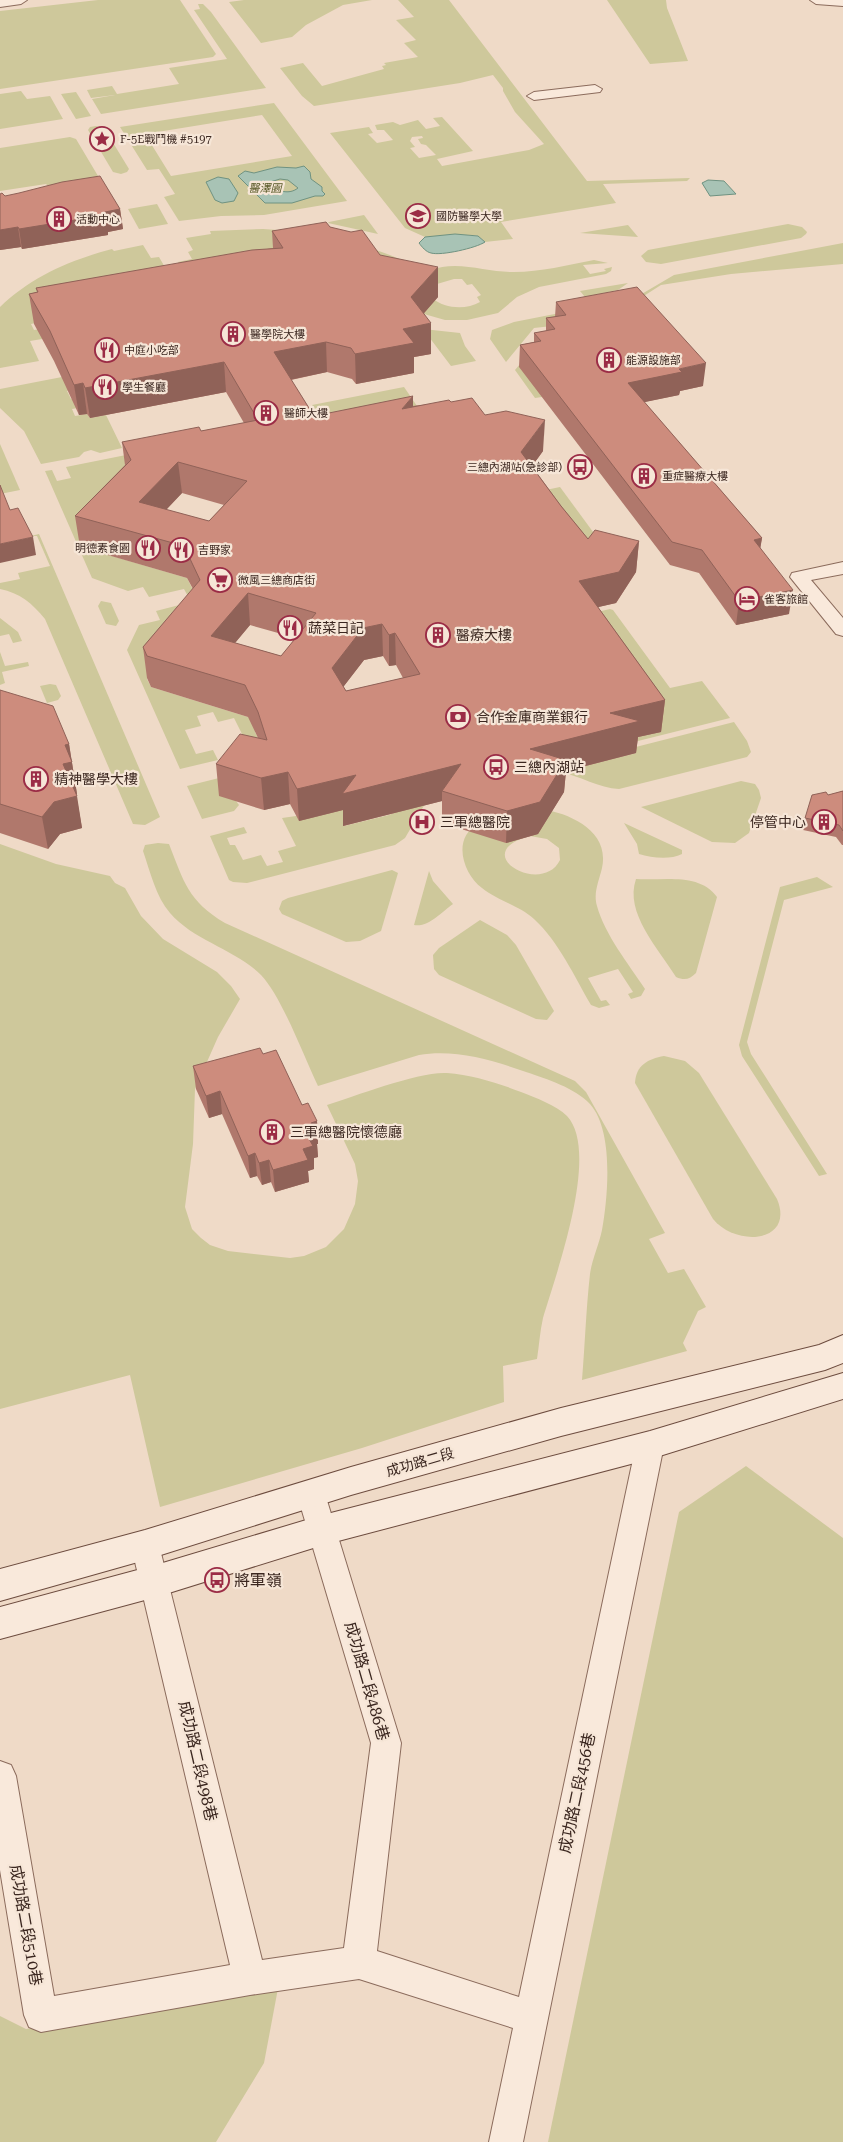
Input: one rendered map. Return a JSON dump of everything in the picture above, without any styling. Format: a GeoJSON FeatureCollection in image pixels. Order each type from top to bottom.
{"type":"FeatureCollection","features":[{"type":"Feature","properties":{"kind":"main road","name":"成功路二段"},"geometry":{"type":"LineString","coordinates":[[0,1585],[145,1545],[311,1494],[561,1422],[825,1357],[843,1348]]}},
{"type":"Feature","properties":{"kind":"main road"},"geometry":{"type":"LineString","coordinates":[[0,1623],[156,1581],[323,1530],[650,1445],[843,1386]]}},
{"type":"Feature","properties":{"kind":"street"},"geometry":{"type":"LineString","coordinates":[[0,3],[21,0]]}},
{"type":"Feature","properties":{"kind":"street"},"geometry":{"type":"LineString","coordinates":[[816,0],[843,2]]}},
{"type":"Feature","properties":{"kind":"street"},"geometry":{"type":"LineString","coordinates":[[534,96],[595,89]]}},
{"type":"Feature","properties":{"kind":"street"},"geometry":{"type":"LineString","coordinates":[[843,568],[799,577],[843,630]]}},
{"type":"Feature","properties":{"kind":"street","name":"成功路二段456巷"},"geometry":{"type":"LineString","coordinates":[[506,2142],[530,2017],[650,1445]]}},
{"type":"Feature","properties":{"kind":"street","name":"成功路二段486巷"},"geometry":{"type":"LineString","coordinates":[[311,1494],[386,1743],[359,1962]]}},
{"type":"Feature","properties":{"kind":"street","name":"成功路二段498巷"},"geometry":{"type":"LineString","coordinates":[[145,1545],[156,1581],[250,1978]]}},
{"type":"Feature","properties":{"kind":"street","name":"成功路二段510巷"},"geometry":{"type":"LineString","coordinates":[[0,1776],[41,2015],[250,1978]]}},
{"type":"Feature","properties":{"kind":"street"},"geometry":{"type":"LineString","coordinates":[[250,1978],[359,1962],[530,2017]]}},
{"type":"Feature","properties":{"kind":"green space"},"geometry":{"type":"Polygon","coordinates":[[[98,0],[180,0],[216,54],[213,57],[0,89],[0,11],[98,0]]]}},
{"type":"Feature","properties":{"kind":"green space"},"geometry":{"type":"Polygon","coordinates":[[[244,0],[372,0],[343,5],[306,25],[292,37],[261,43],[229,2],[244,0]]]}},
{"type":"Feature","properties":{"kind":"green space"},"geometry":{"type":"Polygon","coordinates":[[[398,0],[449,0],[587,181],[690,178],[687,181],[603,184],[616,203],[501,222],[513,239],[485,242],[478,236],[473,235],[425,237],[405,228],[330,133],[369,127],[373,133],[368,134],[377,143],[393,140],[384,130],[377,130],[375,125],[393,122],[400,125],[418,120],[426,129],[440,126],[433,118],[442,117],[473,151],[437,159],[442,166],[529,150],[544,144],[515,112],[503,88],[493,75],[460,83],[314,106],[302,96],[280,68],[303,63],[322,86],[384,69],[382,66],[386,65],[384,63],[418,57],[404,43],[416,40],[396,20],[414,17],[398,0]],[[422,136],[412,137],[410,141],[415,147],[410,148],[419,158],[436,155],[426,145],[421,144],[418,139],[423,138],[422,136]]]}},
{"type":"Feature","properties":{"kind":"green space"},"geometry":{"type":"Polygon","coordinates":[[[607,0],[666,0],[667,8],[688,61],[650,64],[607,0]]]}},
{"type":"Feature","properties":{"kind":"green space"},"geometry":{"type":"Polygon","coordinates":[[[198,4],[203,4],[211,12],[266,88],[101,114],[92,99],[115,95],[91,98],[87,90],[112,86],[117,94],[179,84],[169,68],[227,59],[194,10],[200,9],[198,4]]]}},
{"type":"Feature","properties":{"kind":"green space"},"geometry":{"type":"Polygon","coordinates":[[[21,91],[27,99],[50,96],[63,119],[0,129],[0,94],[21,91]]]}},
{"type":"Feature","properties":{"kind":"green space"},"geometry":{"type":"Polygon","coordinates":[[[76,92],[91,116],[76,119],[61,94],[76,92]]]}},
{"type":"Feature","properties":{"kind":"green space","name":"醫澤園"},"geometry":{"type":"Polygon","coordinates":[[[274,103],[347,201],[264,215],[221,216],[179,221],[164,197],[175,194],[159,169],[147,170],[120,127],[274,103]],[[262,115],[145,134],[171,176],[292,156],[262,115]]]}},
{"type":"Feature","properties":{"kind":"green space"},"geometry":{"type":"Polygon","coordinates":[[[90,127],[104,128],[129,169],[127,172],[121,174],[113,172],[88,130],[90,127]]]}},
{"type":"Feature","properties":{"kind":"green space"},"geometry":{"type":"Polygon","coordinates":[[[70,137],[76,139],[101,181],[58,195],[46,184],[0,191],[0,148],[70,137]]]}},
{"type":"Feature","properties":{"kind":"green space"},"geometry":{"type":"Polygon","coordinates":[[[157,204],[168,224],[139,229],[128,209],[157,204]]]}},
{"type":"Feature","properties":{"kind":"green space"},"geometry":{"type":"Polygon","coordinates":[[[364,215],[378,234],[328,223],[329,222],[364,215]]]}},
{"type":"Feature","properties":{"kind":"green space"},"geometry":{"type":"Polygon","coordinates":[[[788,224],[802,227],[807,232],[801,238],[661,264],[646,262],[641,256],[648,250],[788,224]]]}},
{"type":"Feature","properties":{"kind":"green space"},"geometry":{"type":"Polygon","coordinates":[[[628,225],[638,237],[580,233],[628,225]]]}},
{"type":"Feature","properties":{"kind":"green space"},"geometry":{"type":"Polygon","coordinates":[[[263,229],[297,232],[354,243],[404,261],[195,290],[178,262],[192,259],[188,252],[193,250],[186,238],[211,234],[210,231],[263,229]]]}},
{"type":"Feature","properties":{"kind":"green space"},"geometry":{"type":"Polygon","coordinates":[[[843,243],[843,264],[731,274],[661,285],[639,299],[542,397],[535,398],[515,370],[552,326],[534,328],[506,362],[490,339],[492,330],[514,322],[621,301],[640,295],[674,275],[843,243]]]}},
{"type":"Feature","properties":{"kind":"green space"},"geometry":{"type":"Polygon","coordinates":[[[143,245],[151,258],[159,257],[180,293],[31,324],[34,330],[46,328],[42,339],[30,341],[39,361],[0,368],[0,307],[12,296],[38,278],[81,258],[112,249],[114,251],[143,245]]]}},
{"type":"Feature","properties":{"kind":"green space"},"geometry":{"type":"Polygon","coordinates":[[[594,260],[608,263],[583,265],[590,274],[606,271],[604,269],[612,267],[611,271],[606,274],[539,287],[517,297],[498,313],[467,320],[445,320],[424,314],[405,289],[423,274],[450,266],[504,272],[524,272],[594,260]],[[454,279],[437,284],[432,298],[437,302],[456,307],[474,305],[480,302],[477,297],[481,295],[472,284],[467,285],[462,279],[454,279]]]}},
{"type":"Feature","properties":{"kind":"green space"},"geometry":{"type":"Polygon","coordinates":[[[628,283],[618,290],[585,297],[580,291],[628,283]]]}},
{"type":"Feature","properties":{"kind":"green space"},"geometry":{"type":"Polygon","coordinates":[[[423,329],[460,333],[465,346],[476,361],[451,366],[423,329]]]}},
{"type":"Feature","properties":{"kind":"green space"},"geometry":{"type":"Polygon","coordinates":[[[62,377],[71,390],[67,391],[71,399],[80,398],[84,407],[72,409],[75,416],[87,414],[90,418],[106,415],[122,448],[100,453],[91,450],[84,452],[79,457],[41,464],[24,431],[0,408],[0,389],[62,377]]]}},
{"type":"Feature","properties":{"kind":"green space"},"geometry":{"type":"Polygon","coordinates":[[[404,387],[417,406],[325,425],[312,405],[404,387]]]}},
{"type":"Feature","properties":{"kind":"green space"},"geometry":{"type":"Polygon","coordinates":[[[0,444],[20,490],[0,494],[0,444]]]}},
{"type":"Feature","properties":{"kind":"green space"},"geometry":{"type":"Polygon","coordinates":[[[126,455],[134,471],[127,473],[129,478],[137,477],[140,485],[85,542],[88,549],[187,578],[194,592],[200,591],[202,595],[196,596],[204,612],[147,679],[151,687],[258,720],[263,730],[255,732],[269,760],[243,765],[240,769],[230,746],[246,742],[234,718],[218,722],[213,712],[197,716],[201,726],[185,730],[196,754],[213,750],[218,760],[180,769],[127,650],[139,625],[160,620],[156,611],[191,602],[184,589],[149,597],[143,587],[128,591],[92,578],[45,471],[52,470],[57,481],[71,478],[66,467],[126,455]]]}},
{"type":"Feature","properties":{"kind":"green space"},"geometry":{"type":"Polygon","coordinates":[[[560,487],[596,536],[577,541],[541,491],[560,487]]]}},
{"type":"Feature","properties":{"kind":"green space"},"geometry":{"type":"Polygon","coordinates":[[[39,534],[160,817],[145,825],[133,824],[45,619],[25,599],[0,589],[0,583],[20,579],[18,573],[50,566],[37,536],[31,536],[39,534]]]}},
{"type":"Feature","properties":{"kind":"green space"},"geometry":{"type":"Polygon","coordinates":[[[101,601],[111,603],[119,621],[116,626],[106,624],[98,606],[101,601]]]}},
{"type":"Feature","properties":{"kind":"green space"},"geometry":{"type":"Polygon","coordinates":[[[610,609],[613,610],[670,688],[702,681],[730,718],[614,747],[580,616],[610,609]]]}},
{"type":"Feature","properties":{"kind":"green space"},"geometry":{"type":"Polygon","coordinates":[[[0,618],[18,632],[22,641],[13,643],[9,634],[0,636],[0,618]]]}},
{"type":"Feature","properties":{"kind":"green space"},"geometry":{"type":"Polygon","coordinates":[[[0,652],[5,666],[28,662],[29,666],[2,672],[5,683],[0,685],[0,652]]]}},
{"type":"Feature","properties":{"kind":"green space"},"geometry":{"type":"Polygon","coordinates":[[[56,685],[61,696],[58,700],[47,703],[40,686],[56,685]]]}},
{"type":"Feature","properties":{"kind":"green space"},"geometry":{"type":"Polygon","coordinates":[[[734,722],[747,741],[751,752],[747,757],[619,789],[560,772],[636,753],[624,750],[734,722]]]}},
{"type":"Feature","properties":{"kind":"green space"},"geometry":{"type":"Polygon","coordinates":[[[219,778],[239,805],[234,811],[202,819],[187,786],[219,778]]]}},
{"type":"Feature","properties":{"kind":"green space"},"geometry":{"type":"Polygon","coordinates":[[[741,781],[755,784],[761,798],[749,833],[735,843],[712,842],[641,807],[741,781]]]}},
{"type":"Feature","properties":{"kind":"green space"},"geometry":{"type":"Polygon","coordinates":[[[429,797],[405,838],[395,845],[247,883],[229,880],[210,836],[244,827],[247,833],[227,838],[230,845],[235,845],[243,860],[261,855],[267,866],[283,862],[278,851],[296,846],[282,818],[352,808],[344,826],[389,815],[429,797]]]}},
{"type":"Feature","properties":{"kind":"green space"},"geometry":{"type":"Polygon","coordinates":[[[542,809],[565,815],[586,826],[600,844],[603,855],[596,892],[597,906],[605,928],[645,989],[641,996],[631,999],[628,994],[633,992],[618,969],[588,978],[601,1001],[606,1000],[610,1005],[599,1008],[591,1005],[566,960],[543,928],[528,914],[482,888],[475,882],[465,865],[463,846],[470,830],[479,824],[493,819],[542,809]],[[530,836],[512,843],[505,852],[507,861],[514,868],[526,873],[539,874],[551,870],[560,860],[559,848],[547,839],[530,836]]]}},
{"type":"Feature","properties":{"kind":"green space"},"geometry":{"type":"Polygon","coordinates":[[[624,823],[682,850],[682,854],[661,858],[639,854],[637,844],[624,823]]]}},
{"type":"Feature","properties":{"kind":"green space"},"geometry":{"type":"Polygon","coordinates":[[[0,844],[56,864],[110,876],[115,883],[125,888],[141,916],[163,939],[217,972],[231,986],[240,999],[218,1037],[195,1089],[193,1144],[185,1207],[192,1229],[210,1245],[228,1251],[290,1258],[304,1256],[326,1247],[344,1229],[355,1204],[358,1181],[355,1164],[327,1105],[405,1080],[435,1073],[447,1073],[475,1078],[512,1089],[546,1102],[567,1116],[576,1133],[579,1157],[578,1185],[572,1215],[565,1246],[543,1318],[537,1359],[503,1366],[504,1402],[362,1448],[160,1507],[130,1375],[0,1409],[0,844]]]}},
{"type":"Feature","properties":{"kind":"green space"},"geometry":{"type":"Polygon","coordinates":[[[169,844],[184,880],[195,898],[203,907],[225,923],[575,1081],[586,1092],[665,1233],[649,1239],[668,1273],[684,1269],[706,1307],[698,1311],[683,1343],[687,1351],[582,1380],[590,1274],[602,1230],[607,1183],[606,1147],[603,1130],[598,1116],[584,1098],[560,1085],[513,1068],[487,1060],[446,1053],[419,1055],[318,1086],[285,1012],[261,975],[239,958],[191,931],[180,923],[165,907],[154,884],[143,851],[145,845],[169,844]]]}},
{"type":"Feature","properties":{"kind":"green space"},"geometry":{"type":"Polygon","coordinates":[[[392,870],[398,873],[381,931],[360,941],[346,942],[282,914],[279,909],[282,901],[288,898],[392,870]]]}},
{"type":"Feature","properties":{"kind":"green space"},"geometry":{"type":"Polygon","coordinates":[[[429,871],[433,881],[453,904],[430,922],[414,925],[429,871]]]}},
{"type":"Feature","properties":{"kind":"green space"},"geometry":{"type":"Polygon","coordinates":[[[817,877],[833,887],[784,900],[747,1042],[751,1054],[827,1174],[819,1176],[742,1056],[739,1045],[780,887],[817,877]]]}},
{"type":"Feature","properties":{"kind":"green space"},"geometry":{"type":"Polygon","coordinates":[[[636,879],[680,879],[691,881],[701,884],[717,897],[696,973],[689,978],[682,979],[676,977],[645,930],[635,905],[636,879]]]}},
{"type":"Feature","properties":{"kind":"green space"},"geometry":{"type":"Polygon","coordinates":[[[480,920],[507,935],[516,945],[554,1011],[547,1020],[536,1019],[439,975],[434,969],[433,955],[439,948],[480,920]]]}},
{"type":"Feature","properties":{"kind":"green space"},"geometry":{"type":"Polygon","coordinates":[[[664,1056],[685,1061],[699,1073],[777,1199],[780,1213],[778,1224],[771,1232],[761,1236],[749,1237],[723,1228],[713,1219],[635,1083],[640,1067],[648,1061],[664,1056]]]}},
{"type":"Feature","properties":{"kind":"green space"},"geometry":{"type":"Polygon","coordinates":[[[746,1466],[843,1538],[843,2142],[548,2142],[679,1512],[746,1466]]]}},
{"type":"Feature","properties":{"kind":"green space"},"geometry":{"type":"Polygon","coordinates":[[[279,1983],[264,2063],[216,2142],[0,2142],[0,2016],[26,2029],[279,1983]]]}},
{"type":"Feature","properties":{"kind":"shaded area"},"geometry":{"type":"Polygon","coordinates":[[[304,166],[310,172],[311,179],[322,187],[322,191],[325,194],[292,203],[265,203],[238,176],[245,171],[254,173],[277,167],[296,168],[304,166]],[[280,179],[267,183],[274,188],[286,192],[298,188],[288,180],[280,179]]]}},
{"type":"Feature","properties":{"kind":"shaded area"},"geometry":{"type":"Polygon","coordinates":[[[218,177],[229,179],[238,193],[234,201],[222,203],[215,200],[206,182],[218,177]]]}},
{"type":"Feature","properties":{"kind":"shaded area"},"geometry":{"type":"Polygon","coordinates":[[[708,180],[724,181],[736,194],[710,196],[702,183],[708,180]]]}},
{"type":"Feature","properties":{"kind":"shaded area"},"geometry":{"type":"Polygon","coordinates":[[[455,234],[478,236],[485,242],[458,251],[436,254],[427,252],[419,243],[425,237],[455,234]]]}},
{"type":"Feature","properties":{"kind":"building"},"geometry":{"type":"Polygon","coordinates":[[[100,176],[120,209],[105,212],[106,215],[19,229],[18,227],[0,230],[0,194],[2,193],[5,196],[62,182],[100,176]]]}},
{"type":"Feature","properties":{"kind":"building"},"geometry":{"type":"Polygon","coordinates":[[[326,222],[330,227],[351,232],[362,230],[380,255],[438,267],[411,297],[431,323],[403,329],[414,343],[355,354],[351,348],[326,342],[274,352],[314,416],[413,396],[402,409],[449,400],[451,402],[472,398],[485,415],[506,411],[545,420],[521,452],[561,506],[588,539],[595,530],[639,541],[619,572],[579,581],[665,700],[610,713],[640,721],[530,749],[566,760],[540,802],[507,811],[442,791],[461,764],[342,794],[356,775],[297,789],[288,772],[261,778],[216,764],[240,734],[267,740],[258,712],[245,685],[147,656],[143,647],[200,580],[184,546],[75,516],[131,460],[122,442],[199,427],[201,431],[258,420],[224,362],[85,388],[83,383],[74,385],[50,331],[29,294],[38,292],[36,288],[252,250],[283,248],[272,231],[326,222]],[[178,462],[139,502],[209,521],[247,481],[178,462]],[[248,593],[211,636],[281,656],[316,613],[248,593]],[[382,624],[363,628],[332,668],[346,691],[420,674],[395,633],[389,635],[382,624]]]}},
{"type":"Feature","properties":{"kind":"building"},"geometry":{"type":"Polygon","coordinates":[[[637,287],[706,363],[679,369],[682,372],[628,383],[762,538],[754,540],[793,590],[739,601],[702,550],[672,542],[520,345],[541,341],[534,333],[555,329],[546,318],[566,315],[556,302],[637,287]]]}},
{"type":"Feature","properties":{"kind":"building"},"geometry":{"type":"Polygon","coordinates":[[[0,485],[10,510],[18,508],[33,537],[0,544],[0,485]]]}},
{"type":"Feature","properties":{"kind":"building","name":"精神醫學大樓"},"geometry":{"type":"Polygon","coordinates":[[[0,690],[53,706],[69,744],[65,745],[72,762],[63,764],[77,796],[54,802],[42,817],[0,804],[0,690]]]}},
{"type":"Feature","properties":{"kind":"building"},"geometry":{"type":"Polygon","coordinates":[[[843,791],[843,831],[839,825],[805,818],[812,795],[826,792],[828,795],[843,791]]]}},
{"type":"Feature","properties":{"kind":"building","name":"三軍總醫院懷德廳"},"geometry":{"type":"Polygon","coordinates":[[[260,1048],[263,1054],[276,1050],[302,1105],[308,1103],[317,1121],[311,1123],[316,1135],[308,1137],[313,1146],[303,1149],[308,1160],[273,1170],[269,1160],[259,1163],[255,1153],[248,1156],[220,1091],[206,1096],[193,1066],[260,1048]]]}},
{"type":"Feature","properties":{"kind":"place","name":"F-5E戰鬥機 #5197"},"geometry":{"type":"Point","coordinates":[102,139]}},
{"type":"Feature","properties":{"kind":"place","name":"國防醫學大學"},"geometry":{"type":"Point","coordinates":[418,216]}},
{"type":"Feature","properties":{"kind":"place","name":"活動中心"},"geometry":{"type":"Point","coordinates":[59,219]}},
{"type":"Feature","properties":{"kind":"place","name":"醫學院大樓"},"geometry":{"type":"Point","coordinates":[233,334]}},
{"type":"Feature","properties":{"kind":"place","name":"中庭小吃部"},"geometry":{"type":"Point","coordinates":[107,350]}},
{"type":"Feature","properties":{"kind":"place","name":"能源設施部"},"geometry":{"type":"Point","coordinates":[609,360]}},
{"type":"Feature","properties":{"kind":"place","name":"學生餐廳"},"geometry":{"type":"Point","coordinates":[105,387]}},
{"type":"Feature","properties":{"kind":"place","name":"醫師大樓"},"geometry":{"type":"Point","coordinates":[266,413]}},
{"type":"Feature","properties":{"kind":"place","name":"三總內湖站(急診部)"},"geometry":{"type":"Point","coordinates":[580,467]}},
{"type":"Feature","properties":{"kind":"place","name":"重症醫療大樓"},"geometry":{"type":"Point","coordinates":[644,476]}},
{"type":"Feature","properties":{"kind":"place","name":"明德素食園"},"geometry":{"type":"Point","coordinates":[148,548]}},
{"type":"Feature","properties":{"kind":"place","name":"吉野家"},"geometry":{"type":"Point","coordinates":[181,550]}},
{"type":"Feature","properties":{"kind":"place","name":"微風三總商店街"},"geometry":{"type":"Point","coordinates":[220,580]}},
{"type":"Feature","properties":{"kind":"place","name":"雀客旅館"},"geometry":{"type":"Point","coordinates":[747,599]}},
{"type":"Feature","properties":{"kind":"place","name":"蔬菜日記"},"geometry":{"type":"Point","coordinates":[290,628]}},
{"type":"Feature","properties":{"kind":"place","name":"醫療大樓"},"geometry":{"type":"Point","coordinates":[438,635]}},
{"type":"Feature","properties":{"kind":"place","name":"合作金庫商業銀行"},"geometry":{"type":"Point","coordinates":[458,717]}},
{"type":"Feature","properties":{"kind":"place","name":"三總內湖站"},"geometry":{"type":"Point","coordinates":[496,767]}},
{"type":"Feature","properties":{"kind":"place","name":"精神醫學大樓"},"geometry":{"type":"Point","coordinates":[36,779]}},
{"type":"Feature","properties":{"kind":"place","name":"三軍總醫院"},"geometry":{"type":"Point","coordinates":[422,822]}},
{"type":"Feature","properties":{"kind":"place","name":"停管中心"},"geometry":{"type":"Point","coordinates":[824,822]}},
{"type":"Feature","properties":{"kind":"place","name":"三軍總醫院懷德廳"},"geometry":{"type":"Point","coordinates":[272,1132]}},
{"type":"Feature","properties":{"kind":"place","name":"將軍嶺"},"geometry":{"type":"Point","coordinates":[217,1580]}}]}
